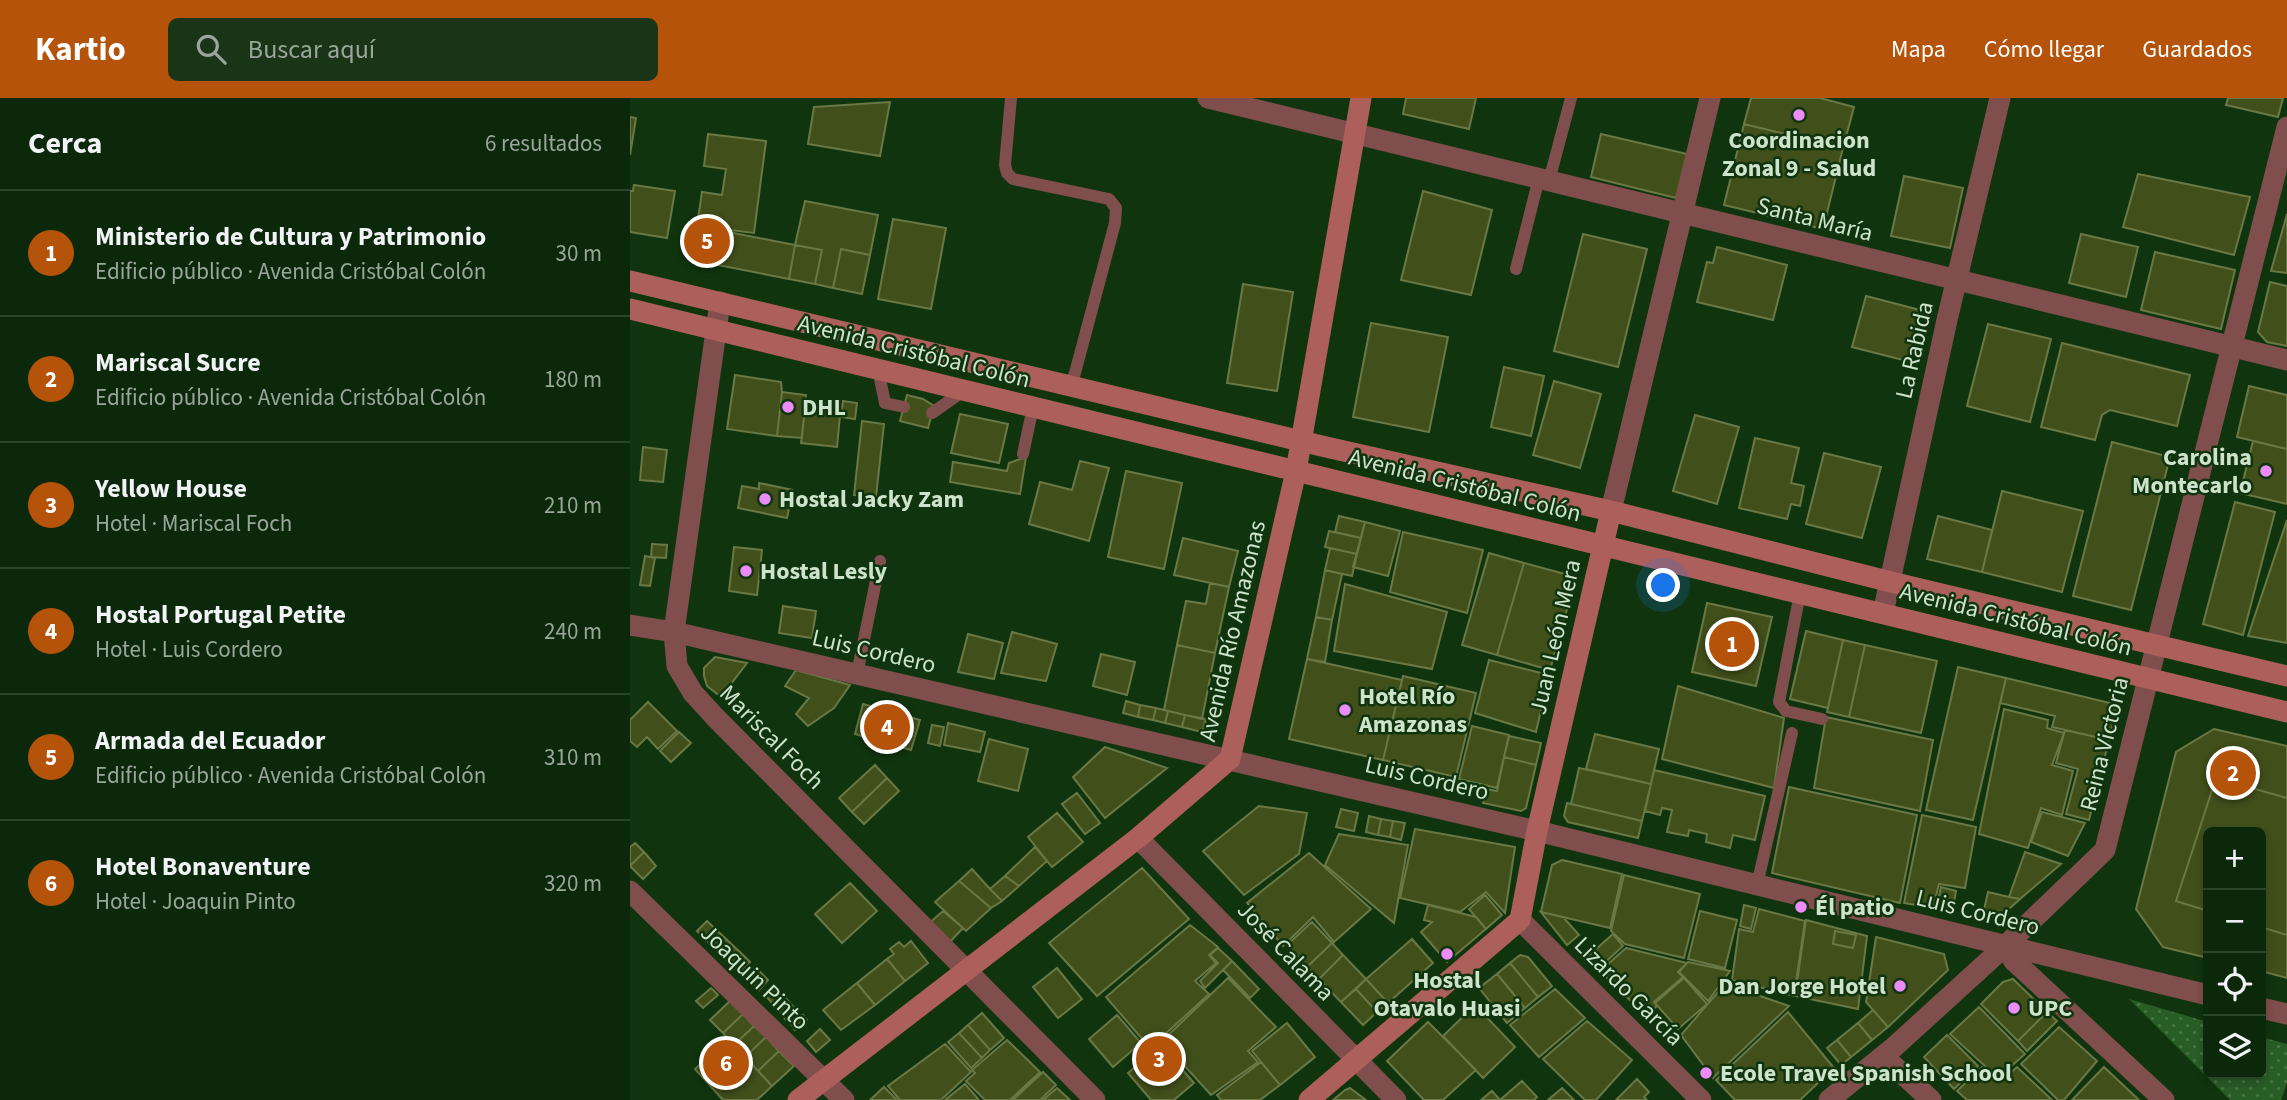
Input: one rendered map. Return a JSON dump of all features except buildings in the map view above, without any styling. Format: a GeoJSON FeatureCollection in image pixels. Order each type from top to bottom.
{"type":"FeatureCollection","features":[{"type":"Feature","properties":{"kind":"street","name":"Santa María"},"geometry":{"type":"LineString","coordinates":[[1208,98],[2287,360]]}},
{"type":"Feature","properties":{"kind":"street","name":"Avenida Río Amazonas"},"geometry":{"type":"LineString","coordinates":[[798,1100],[1138,838],[1230,758],[1296,471],[1361,98]]}},
{"type":"Feature","properties":{"kind":"street","name":"Juan León Mera"},"geometry":{"type":"LineString","coordinates":[[1520,920],[1537,831],[1603,545],[1710,98]]}},
{"type":"Feature","properties":{"kind":"street","name":"La Rabida"},"geometry":{"type":"LineString","coordinates":[[1883,614],[2000,98]]}},
{"type":"Feature","properties":{"kind":"street","name":"Reina Victoria"},"geometry":{"type":"LineString","coordinates":[[1829,1100],[1883,1056],[2005,946],[2105,850],[2287,127]]}},
{"type":"Feature","properties":{"kind":"street","name":"Avenida Cristóbal Colón"},"geometry":{"type":"LineString","coordinates":[[630,281],[1301,441],[1611,511],[1891,582],[2287,676]]}},
{"type":"Feature","properties":{"kind":"street","name":"Mariscal Foch"},"geometry":{"type":"LineString","coordinates":[[720,302],[674,632],[677,666],[693,693],[1095,1100]]}},
{"type":"Feature","properties":{"kind":"street","name":"Avenida Cristóbal Colón"},"geometry":{"type":"LineString","coordinates":[[630,309],[2287,712]]}},
{"type":"Feature","properties":{"kind":"street","name":"Luis Cordero"},"geometry":{"type":"LineString","coordinates":[[630,625],[674,632],[1230,758],[2203,994]]}},
{"type":"Feature","properties":{"kind":"street","name":"José Calama"},"geometry":{"type":"LineString","coordinates":[[1138,838],[1396,1100]]}},
{"type":"Feature","properties":{"kind":"street","name":"Joaquin Pinto"},"geometry":{"type":"LineString","coordinates":[[630,891],[844,1100]]}},
{"type":"Feature","properties":{"kind":"street"},"geometry":{"type":"LineString","coordinates":[[1309,1100],[1520,920]]}},
{"type":"Feature","properties":{"kind":"street","name":"Lizardo García"},"geometry":{"type":"LineString","coordinates":[[1520,920],[1701,1100]]}},
{"type":"Feature","properties":{"kind":"street"},"geometry":{"type":"LineString","coordinates":[[2005,946],[2014,961],[2164,1100]]}},
{"type":"Feature","properties":{"kind":"street"},"geometry":{"type":"LineString","coordinates":[[2266,1009],[2287,1014]]}},
{"type":"Feature","properties":{"kind":"street"},"geometry":{"type":"LineString","coordinates":[[1883,1056],[1931,1100]]}},
{"type":"Feature","properties":{"kind":"lane"},"geometry":{"type":"LineString","coordinates":[[1011,98],[1005,165],[1007,173],[1013,179],[1109,199],[1116,208],[1115,223],[1070,386]]}},
{"type":"Feature","properties":{"kind":"lane"},"geometry":{"type":"LineString","coordinates":[[1516,269],[1571,98]]}},
{"type":"Feature","properties":{"kind":"lane"},"geometry":{"type":"LineString","coordinates":[[878,369],[885,403],[904,407]]}},
{"type":"Feature","properties":{"kind":"lane"},"geometry":{"type":"LineString","coordinates":[[932,413],[965,390]]}},
{"type":"Feature","properties":{"kind":"lane"},"geometry":{"type":"LineString","coordinates":[[1023,454],[1033,407]]}},
{"type":"Feature","properties":{"kind":"lane"},"geometry":{"type":"LineString","coordinates":[[857,674],[880,561]]}},
{"type":"Feature","properties":{"kind":"lane"},"geometry":{"type":"LineString","coordinates":[[1800,593],[1779,702],[1786,711],[1822,719]]}},
{"type":"Feature","properties":{"kind":"lane"},"geometry":{"type":"LineString","coordinates":[[1757,885],[1792,733]]}},
{"type":"Feature","properties":{"kind":"green space"},"geometry":{"type":"Polygon","coordinates":[[[2129,999],[2203,1021],[2203,1073],[2129,999]]]}},
{"type":"Feature","properties":{"kind":"green space"},"geometry":{"type":"Polygon","coordinates":[[[2266,1038],[2287,1044],[2287,1083],[2281,1100],[2230,1100],[2209,1079],[2266,1079],[2266,1038]]]}},
{"type":"Feature","properties":{"kind":"place","name":"Coordinacion Zonal 9 - Salud"},"geometry":{"type":"Point","coordinates":[1799,115]}},
{"type":"Feature","properties":{"kind":"place","name":"Armada del Ecuador"},"geometry":{"type":"Point","coordinates":[707,241]}},
{"type":"Feature","properties":{"kind":"place","name":"DHL"},"geometry":{"type":"Point","coordinates":[788,407]}},
{"type":"Feature","properties":{"kind":"place","name":"Carolina Montecarlo"},"geometry":{"type":"Point","coordinates":[2266,471]}},
{"type":"Feature","properties":{"kind":"place","name":"Hostal Jacky Zam"},"geometry":{"type":"Point","coordinates":[765,499]}},
{"type":"Feature","properties":{"kind":"place","name":"Hostal Lesly"},"geometry":{"type":"Point","coordinates":[746,571]}},
{"type":"Feature","properties":{"kind":"place","name":"Ministerio de Cultura y Patrimonio"},"geometry":{"type":"Point","coordinates":[1732,644]}},
{"type":"Feature","properties":{"kind":"place","name":"Hotel Río Amazonas"},"geometry":{"type":"Point","coordinates":[1345,710]}},
{"type":"Feature","properties":{"kind":"place","name":"Hostal Portugal Petite"},"geometry":{"type":"Point","coordinates":[887,727]}},
{"type":"Feature","properties":{"kind":"place","name":"Mariscal Sucre"},"geometry":{"type":"Point","coordinates":[2233,773]}},
{"type":"Feature","properties":{"kind":"place","name":"Él patio"},"geometry":{"type":"Point","coordinates":[1801,907]}},
{"type":"Feature","properties":{"kind":"place","name":"Hostal Otavalo Huasi"},"geometry":{"type":"Point","coordinates":[1447,954]}},
{"type":"Feature","properties":{"kind":"place","name":"Dan Jorge Hotel"},"geometry":{"type":"Point","coordinates":[1900,986]}},
{"type":"Feature","properties":{"kind":"place","name":"UPC"},"geometry":{"type":"Point","coordinates":[2014,1008]}},
{"type":"Feature","properties":{"kind":"place","name":"Yellow House"},"geometry":{"type":"Point","coordinates":[1159,1059]}},
{"type":"Feature","properties":{"kind":"place","name":"Hotel Bonaventure"},"geometry":{"type":"Point","coordinates":[726,1063]}},
{"type":"Feature","properties":{"kind":"place","name":"Ecole Travel Spanish School"},"geometry":{"type":"Point","coordinates":[1706,1073]}}]}
